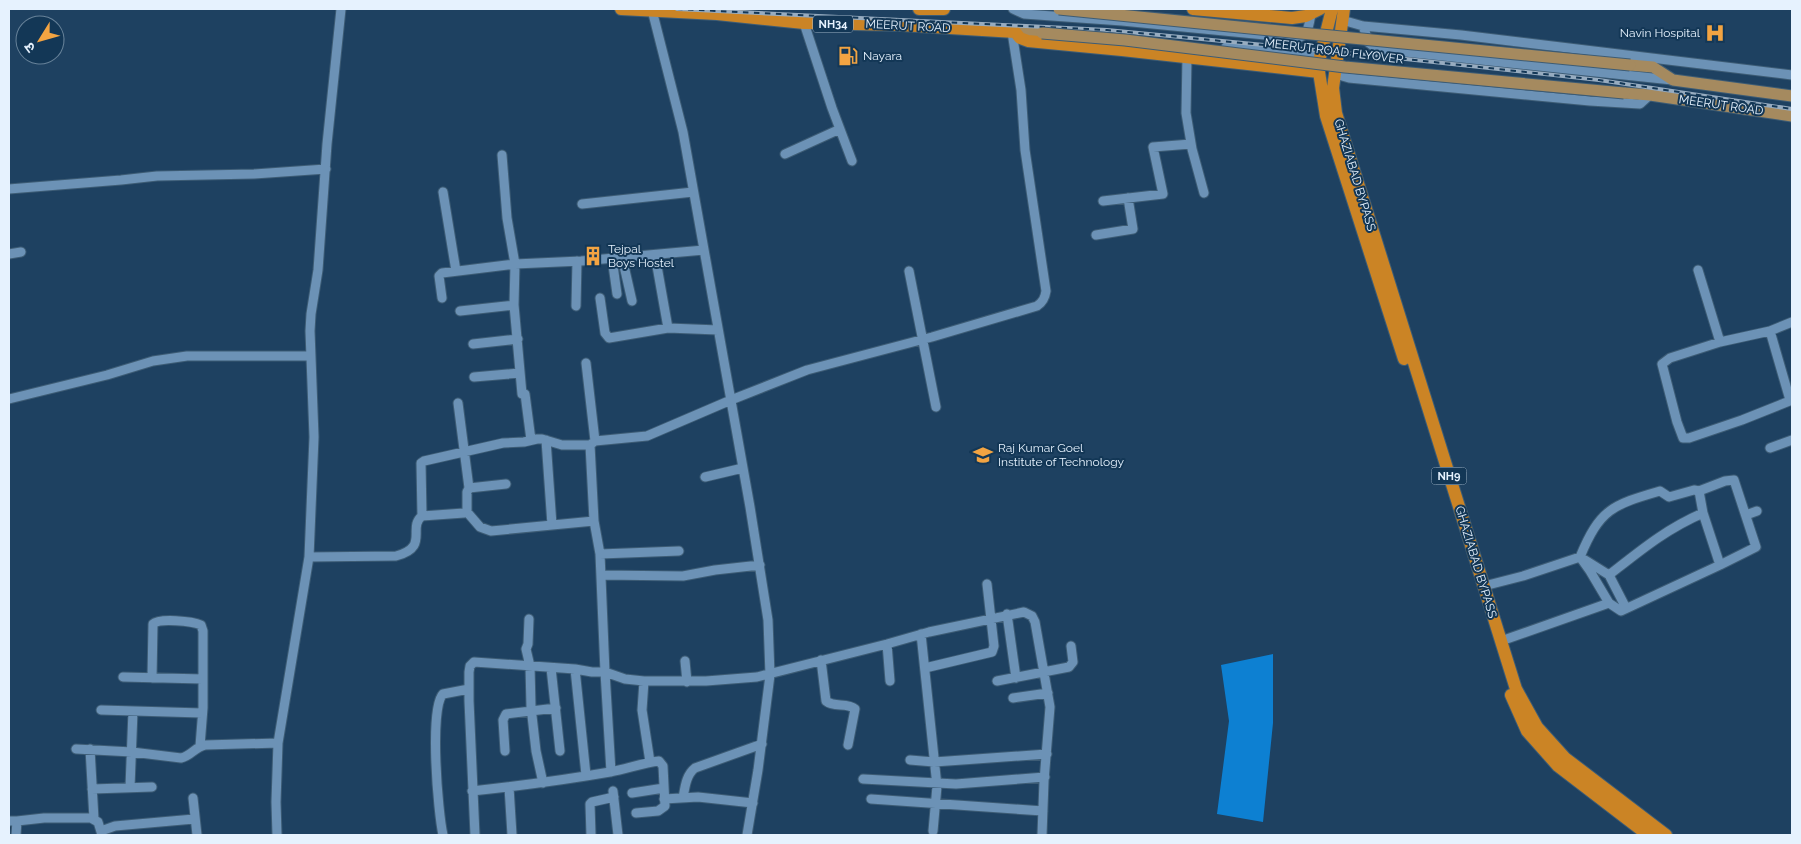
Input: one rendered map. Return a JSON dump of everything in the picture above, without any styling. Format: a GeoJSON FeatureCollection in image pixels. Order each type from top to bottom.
{"type":"FeatureCollection","features":[{"type":"Feature","properties":{"kind":"highway","name":"MEERUT ROAD"},"geometry":{"type":"LineString","coordinates":[[621,9],[804,23],[927,26],[1014,32]]}},
{"type":"Feature","properties":{"kind":"highway","name":"MEERUT ROAD"},"geometry":{"type":"LineString","coordinates":[[925,9],[944,9]]}},
{"type":"Feature","properties":{"kind":"highway"},"geometry":{"type":"LineString","coordinates":[[925,9],[927,26]]}},
{"type":"Feature","properties":{"kind":"highway"},"geometry":{"type":"LineString","coordinates":[[1193,9],[1285,18],[1299,17],[1315,11]]}},
{"type":"Feature","properties":{"kind":"highway","name":"NH9"},"geometry":{"type":"LineString","coordinates":[[1320,57],[1332,9]]}},
{"type":"Feature","properties":{"kind":"highway","name":"GHAZIABAD BYPASS"},"geometry":{"type":"LineString","coordinates":[[1343,14],[1333,98],[1336,113],[1511,697],[1527,731],[1558,766],[1648,835]]}},
{"type":"Feature","properties":{"kind":"highway"},"geometry":{"type":"LineString","coordinates":[[1014,32],[1020,38],[1028,41],[1318,72]]}},
{"type":"Feature","properties":{"kind":"highway"},"geometry":{"type":"LineString","coordinates":[[1294,54],[1294,70]]}},
{"type":"Feature","properties":{"kind":"highway","name":"GHAZIABAD BYPASS"},"geometry":{"type":"LineString","coordinates":[[1320,57],[1318,72],[1326,116],[1467,546],[1484,586],[1516,689],[1537,727],[1565,758],[1666,835]]}},
{"type":"Feature","properties":{"kind":"main road","name":"MEERUT ROAD FLYOVER"},"geometry":{"type":"LineString","coordinates":[[1059,9],[1273,29],[1406,44],[1630,64],[1653,67],[1673,80]]}},
{"type":"Feature","properties":{"kind":"main road","name":"MEERUT ROAD FLYOVER"},"geometry":{"type":"LineString","coordinates":[[1014,32],[1125,40],[1355,68],[1650,95]]}},
{"type":"Feature","properties":{"kind":"main road","name":"MEERUT ROAD"},"geometry":{"type":"LineString","coordinates":[[1673,80],[1792,96]]}},
{"type":"Feature","properties":{"kind":"main road","name":"MEERUT ROAD"},"geometry":{"type":"LineString","coordinates":[[1650,95],[1792,116]]}},
{"type":"Feature","properties":{"kind":"street"},"geometry":{"type":"LineString","coordinates":[[277,835],[278,743],[309,557],[314,437],[311,314],[318,270],[341,9]]}},
{"type":"Feature","properties":{"kind":"street"},"geometry":{"type":"LineString","coordinates":[[1013,9],[1024,14],[1122,21],[1295,38],[1301,38],[1304,35],[1315,11]]}},
{"type":"Feature","properties":{"kind":"street"},"geometry":{"type":"LineString","coordinates":[[652,10],[683,132],[760,565],[768,620],[770,675],[762,744],[747,835]]}},
{"type":"Feature","properties":{"kind":"street"},"geometry":{"type":"LineString","coordinates":[[1343,14],[1364,26],[1461,35],[1792,75]]}},
{"type":"Feature","properties":{"kind":"street"},"geometry":{"type":"LineString","coordinates":[[804,23],[852,161]]}},
{"type":"Feature","properties":{"kind":"street"},"geometry":{"type":"LineString","coordinates":[[1364,26],[1369,44],[1377,49],[1673,80]]}},
{"type":"Feature","properties":{"kind":"street"},"geometry":{"type":"LineString","coordinates":[[422,516],[420,471],[421,463],[424,461],[503,443],[540,438],[562,445],[647,436],[807,370],[922,340],[1037,306],[1045,298],[1046,291],[1025,150],[1021,90],[1014,32],[1022,28],[1078,32],[1320,57]]}},
{"type":"Feature","properties":{"kind":"street"},"geometry":{"type":"LineString","coordinates":[[1187,57],[1186,102],[1191,144],[1204,193]]}},
{"type":"Feature","properties":{"kind":"street"},"geometry":{"type":"LineString","coordinates":[[1335,74],[1359,79],[1640,104],[1650,95]]}},
{"type":"Feature","properties":{"kind":"street"},"geometry":{"type":"LineString","coordinates":[[785,154],[840,129]]}},
{"type":"Feature","properties":{"kind":"street"},"geometry":{"type":"LineString","coordinates":[[1103,201],[1164,194],[1152,147],[1191,144]]}},
{"type":"Feature","properties":{"kind":"street"},"geometry":{"type":"LineString","coordinates":[[502,155],[508,218],[515,264],[514,305],[520,373],[531,440]]}},
{"type":"Feature","properties":{"kind":"street"},"geometry":{"type":"LineString","coordinates":[[9,189],[157,176],[254,174],[326,169]]}},
{"type":"Feature","properties":{"kind":"street"},"geometry":{"type":"LineString","coordinates":[[443,192],[456,271]]}},
{"type":"Feature","properties":{"kind":"street"},"geometry":{"type":"LineString","coordinates":[[582,204],[693,192]]}},
{"type":"Feature","properties":{"kind":"street"},"geometry":{"type":"LineString","coordinates":[[1096,235],[1134,229],[1128,198]]}},
{"type":"Feature","properties":{"kind":"street"},"geometry":{"type":"LineString","coordinates":[[442,298],[440,274],[456,271],[515,264],[577,261],[704,250]]}},
{"type":"Feature","properties":{"kind":"street"},"geometry":{"type":"LineString","coordinates":[[9,254],[21,252]]}},
{"type":"Feature","properties":{"kind":"street"},"geometry":{"type":"LineString","coordinates":[[655,255],[668,328]]}},
{"type":"Feature","properties":{"kind":"street"},"geometry":{"type":"LineString","coordinates":[[622,257],[632,301]]}},
{"type":"Feature","properties":{"kind":"street"},"geometry":{"type":"LineString","coordinates":[[612,258],[617,294]]}},
{"type":"Feature","properties":{"kind":"street"},"geometry":{"type":"LineString","coordinates":[[576,306],[577,261]]}},
{"type":"Feature","properties":{"kind":"street"},"geometry":{"type":"LineString","coordinates":[[909,270],[936,407]]}},
{"type":"Feature","properties":{"kind":"street"},"geometry":{"type":"LineString","coordinates":[[1698,270],[1720,342]]}},
{"type":"Feature","properties":{"kind":"street"},"geometry":{"type":"LineString","coordinates":[[600,298],[606,333],[609,338],[668,328],[718,330]]}},
{"type":"Feature","properties":{"kind":"street"},"geometry":{"type":"LineString","coordinates":[[460,311],[514,305]]}},
{"type":"Feature","properties":{"kind":"street"},"geometry":{"type":"LineString","coordinates":[[1770,331],[1791,400],[1742,420],[1689,438],[1683,438],[1662,364],[1670,358],[1720,342],[1770,331],[1792,322]]}},
{"type":"Feature","properties":{"kind":"street"},"geometry":{"type":"LineString","coordinates":[[473,344],[518,339]]}},
{"type":"Feature","properties":{"kind":"street"},"geometry":{"type":"LineString","coordinates":[[9,399],[169,358],[195,356],[311,356]]}},
{"type":"Feature","properties":{"kind":"street"},"geometry":{"type":"LineString","coordinates":[[586,363],[592,443],[594,521],[600,554],[604,672],[611,772]]}},
{"type":"Feature","properties":{"kind":"street"},"geometry":{"type":"LineString","coordinates":[[474,377],[520,373]]}},
{"type":"Feature","properties":{"kind":"street"},"geometry":{"type":"LineString","coordinates":[[458,403],[469,488],[466,492],[467,512],[480,527],[484,530],[491,530],[594,521]]}},
{"type":"Feature","properties":{"kind":"street"},"geometry":{"type":"LineString","coordinates":[[546,440],[552,526]]}},
{"type":"Feature","properties":{"kind":"street"},"geometry":{"type":"LineString","coordinates":[[1770,448],[1792,440]]}},
{"type":"Feature","properties":{"kind":"street"},"geometry":{"type":"LineString","coordinates":[[705,477],[743,468]]}},
{"type":"Feature","properties":{"kind":"street"},"geometry":{"type":"LineString","coordinates":[[1484,586],[1580,557],[1594,529],[1603,517],[1617,505],[1660,491],[1669,497],[1694,490],[1698,491],[1725,481],[1734,480],[1756,547],[1621,611],[1608,604],[1580,557]]}},
{"type":"Feature","properties":{"kind":"street"},"geometry":{"type":"LineString","coordinates":[[469,488],[506,484]]}},
{"type":"Feature","properties":{"kind":"street"},"geometry":{"type":"LineString","coordinates":[[1698,491],[1720,565]]}},
{"type":"Feature","properties":{"kind":"street"},"geometry":{"type":"LineString","coordinates":[[309,557],[396,556],[404,554],[414,545],[418,520],[422,516],[467,512]]}},
{"type":"Feature","properties":{"kind":"street"},"geometry":{"type":"LineString","coordinates":[[1746,515],[1757,512]]}},
{"type":"Feature","properties":{"kind":"street"},"geometry":{"type":"LineString","coordinates":[[1609,575],[1655,538],[1704,513]]}},
{"type":"Feature","properties":{"kind":"street"},"geometry":{"type":"LineString","coordinates":[[600,554],[679,551]]}},
{"type":"Feature","properties":{"kind":"street"},"geometry":{"type":"LineString","coordinates":[[1580,557],[1609,575],[1626,608]]}},
{"type":"Feature","properties":{"kind":"street"},"geometry":{"type":"LineString","coordinates":[[601,575],[683,576],[760,565]]}},
{"type":"Feature","properties":{"kind":"street"},"geometry":{"type":"LineString","coordinates":[[925,668],[992,652],[994,646],[987,584]]}},
{"type":"Feature","properties":{"kind":"street"},"geometry":{"type":"LineString","coordinates":[[1501,641],[1608,604]]}},
{"type":"Feature","properties":{"kind":"street"},"geometry":{"type":"LineString","coordinates":[[475,835],[469,689],[470,666],[474,662],[604,672],[626,679],[644,681],[687,682],[770,675],[921,634],[1007,614],[1024,612],[1032,616],[1035,622],[1048,693],[1050,718],[1044,777],[1042,835]]}},
{"type":"Feature","properties":{"kind":"street"},"geometry":{"type":"LineString","coordinates":[[1007,614],[1016,678]]}},
{"type":"Feature","properties":{"kind":"street"},"geometry":{"type":"LineString","coordinates":[[529,619],[526,649],[530,666],[536,751],[544,783]]}},
{"type":"Feature","properties":{"kind":"street"},"geometry":{"type":"LineString","coordinates":[[152,678],[152,626],[154,622],[194,623],[200,625],[203,631],[203,679],[200,746]]}},
{"type":"Feature","properties":{"kind":"street"},"geometry":{"type":"LineString","coordinates":[[921,634],[936,784],[933,831]]}},
{"type":"Feature","properties":{"kind":"street"},"geometry":{"type":"LineString","coordinates":[[887,644],[890,681]]}},
{"type":"Feature","properties":{"kind":"street"},"geometry":{"type":"LineString","coordinates":[[997,681],[1072,666],[1071,646]]}},
{"type":"Feature","properties":{"kind":"street"},"geometry":{"type":"LineString","coordinates":[[821,660],[826,701],[831,704],[850,706],[855,709],[848,745]]}},
{"type":"Feature","properties":{"kind":"street"},"geometry":{"type":"LineString","coordinates":[[685,661],[687,682]]}},
{"type":"Feature","properties":{"kind":"street"},"geometry":{"type":"LineString","coordinates":[[551,668],[560,751]]}},
{"type":"Feature","properties":{"kind":"street"},"geometry":{"type":"LineString","coordinates":[[575,669],[586,775]]}},
{"type":"Feature","properties":{"kind":"street"},"geometry":{"type":"LineString","coordinates":[[124,678],[203,679]]}},
{"type":"Feature","properties":{"kind":"street"},"geometry":{"type":"LineString","coordinates":[[644,681],[642,710],[650,762]]}},
{"type":"Feature","properties":{"kind":"street"},"geometry":{"type":"LineString","coordinates":[[443,835],[438,794],[435,728],[439,701],[443,694],[469,689]]}},
{"type":"Feature","properties":{"kind":"street"},"geometry":{"type":"LineString","coordinates":[[1013,698],[1048,693]]}},
{"type":"Feature","properties":{"kind":"street"},"geometry":{"type":"LineString","coordinates":[[505,751],[504,717],[508,713],[556,708]]}},
{"type":"Feature","properties":{"kind":"street"},"geometry":{"type":"LineString","coordinates":[[101,710],[202,713]]}},
{"type":"Feature","properties":{"kind":"street"},"geometry":{"type":"LineString","coordinates":[[130,787],[133,711]]}},
{"type":"Feature","properties":{"kind":"street"},"geometry":{"type":"LineString","coordinates":[[76,749],[132,752],[181,758],[200,746],[211,744],[278,743]]}},
{"type":"Feature","properties":{"kind":"street"},"geometry":{"type":"LineString","coordinates":[[683,798],[687,779],[696,768],[762,744]]}},
{"type":"Feature","properties":{"kind":"street"},"geometry":{"type":"LineString","coordinates":[[90,749],[94,819]]}},
{"type":"Feature","properties":{"kind":"street"},"geometry":{"type":"LineString","coordinates":[[910,760],[934,762],[1047,754]]}},
{"type":"Feature","properties":{"kind":"street"},"geometry":{"type":"LineString","coordinates":[[472,791],[544,783],[611,772],[659,761],[662,766],[665,806],[662,809],[636,813]]}},
{"type":"Feature","properties":{"kind":"street"},"geometry":{"type":"LineString","coordinates":[[862,779],[936,784],[1044,777]]}},
{"type":"Feature","properties":{"kind":"street"},"geometry":{"type":"LineString","coordinates":[[92,789],[152,787]]}},
{"type":"Feature","properties":{"kind":"street"},"geometry":{"type":"LineString","coordinates":[[509,787],[512,835]]}},
{"type":"Feature","properties":{"kind":"street"},"geometry":{"type":"LineString","coordinates":[[632,793],[664,788]]}},
{"type":"Feature","properties":{"kind":"street"},"geometry":{"type":"LineString","coordinates":[[591,835],[590,804],[613,794],[618,835]]}},
{"type":"Feature","properties":{"kind":"street"},"geometry":{"type":"LineString","coordinates":[[193,798],[196,835]]}},
{"type":"Feature","properties":{"kind":"street"},"geometry":{"type":"LineString","coordinates":[[664,799],[698,798],[753,803]]}},
{"type":"Feature","properties":{"kind":"street"},"geometry":{"type":"LineString","coordinates":[[871,799],[1042,811]]}},
{"type":"Feature","properties":{"kind":"street"},"geometry":{"type":"LineString","coordinates":[[16,835],[13,821],[44,818],[94,819],[98,822],[102,833],[115,826],[194,819]]}},
{"type":"Feature","properties":{"kind":"water"},"geometry":{"type":"Polygon","coordinates":[[[1273,654],[1273,723],[1263,822],[1217,814],[1229,721],[1221,665],[1273,654]]]}},
{"type":"Feature","properties":{"kind":"railway"},"geometry":{"type":"LineString","coordinates":[[677,9],[1107,30],[1378,56],[1599,80],[1792,109]]}},
{"type":"Feature","properties":{"kind":"place","name":"Navin Hospital"},"geometry":{"type":"Point","coordinates":[1715,33]}},
{"type":"Feature","properties":{"kind":"place","name":"Nayara"},"geometry":{"type":"Point","coordinates":[848,56]}},
{"type":"Feature","properties":{"kind":"place","name":"Tejpal Boys Hostel"},"geometry":{"type":"Point","coordinates":[593,256]}},
{"type":"Feature","properties":{"kind":"place","name":"Raj Kumar Goel Institute of Technology"},"geometry":{"type":"Point","coordinates":[983,455]}}]}
